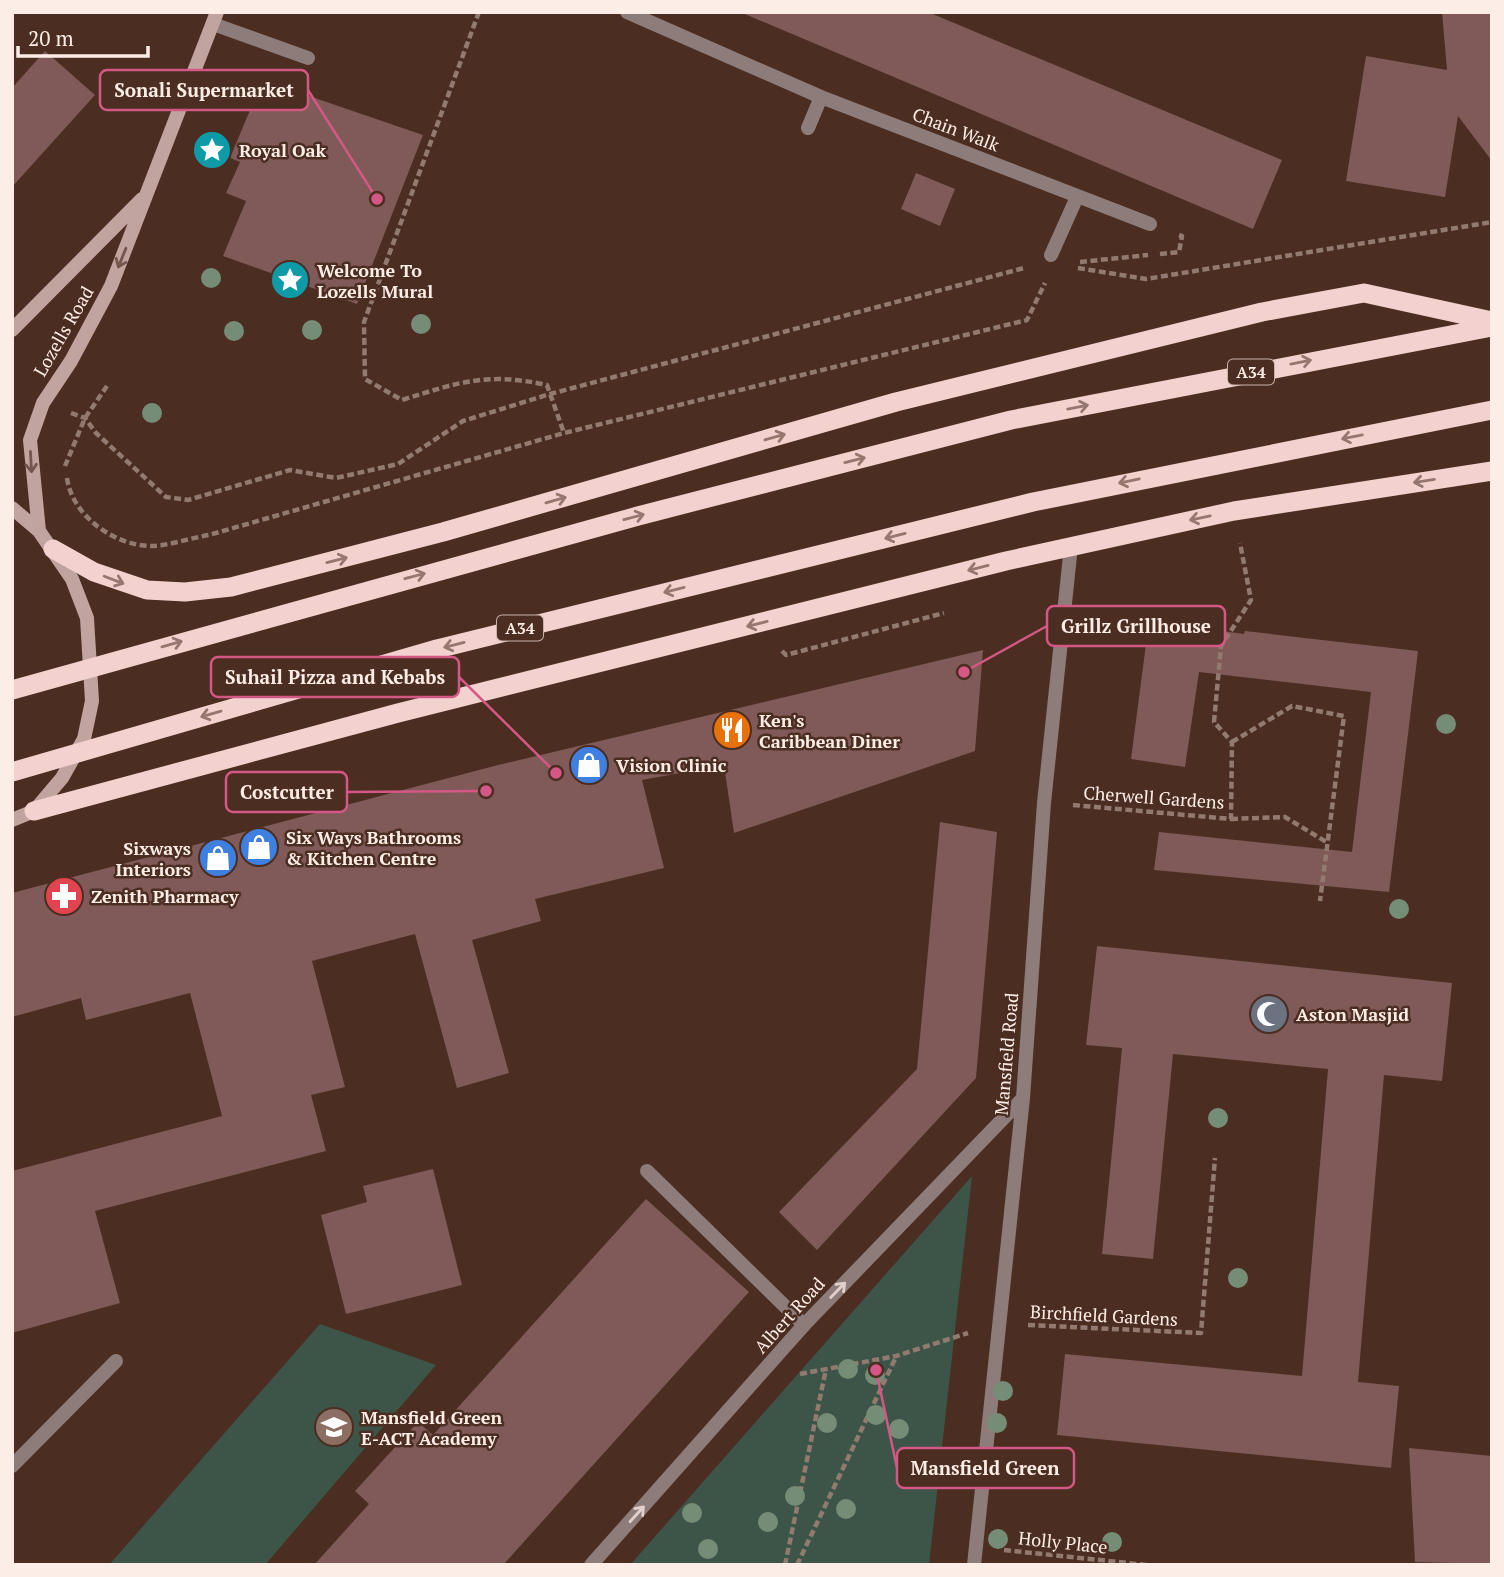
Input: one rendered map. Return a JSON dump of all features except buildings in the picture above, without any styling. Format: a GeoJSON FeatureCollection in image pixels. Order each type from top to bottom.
{"type":"FeatureCollection","features":[{"type":"Feature","properties":{"kind":"highway"},"geometry":{"type":"LineString","coordinates":[[53,549],[94,572],[147,590],[185,592],[231,587],[443,532],[896,402],[1262,312],[1364,293],[1492,321]]}},
{"type":"Feature","properties":{"kind":"highway","name":"A34"},"geometry":{"type":"LineString","coordinates":[[12,690],[611,523],[1011,420],[1492,327]]}},
{"type":"Feature","properties":{"kind":"highway","name":"A34"},"geometry":{"type":"LineString","coordinates":[[12,772],[437,649],[1033,502],[1492,411]]}},
{"type":"Feature","properties":{"kind":"highway"},"geometry":{"type":"LineString","coordinates":[[34,811],[398,713],[1070,546],[1234,511],[1492,471]]}},
{"type":"Feature","properties":{"kind":"main road","name":"Lozells Road"},"geometry":{"type":"LineString","coordinates":[[39,531],[30,440],[43,402],[71,361],[111,286],[215,18]]}},
{"type":"Feature","properties":{"kind":"main road","name":"Lozells Road"},"geometry":{"type":"LineString","coordinates":[[12,330],[148,194]]}},
{"type":"Feature","properties":{"kind":"main road"},"geometry":{"type":"LineString","coordinates":[[12,508],[39,531],[72,579],[87,618],[92,701],[84,739],[62,778],[34,811],[12,820]]}},
{"type":"Feature","properties":{"kind":"street","name":"Chain Walk"},"geometry":{"type":"LineString","coordinates":[[627,12],[821,97],[1150,224]]}},
{"type":"Feature","properties":{"kind":"street"},"geometry":{"type":"LineString","coordinates":[[215,18],[308,58]]}},
{"type":"Feature","properties":{"kind":"street"},"geometry":{"type":"LineString","coordinates":[[808,128],[821,97]]}},
{"type":"Feature","properties":{"kind":"street"},"geometry":{"type":"LineString","coordinates":[[1051,255],[1077,197]]}},
{"type":"Feature","properties":{"kind":"street","name":"Mansfield Road"},"geometry":{"type":"LineString","coordinates":[[974,1565],[1023,1098],[1044,803],[1070,546]]}},
{"type":"Feature","properties":{"kind":"street","name":"Albert Road"},"geometry":{"type":"LineString","coordinates":[[591,1565],[804,1325],[1023,1098]]}},
{"type":"Feature","properties":{"kind":"street"},"geometry":{"type":"LineString","coordinates":[[647,1171],[804,1325]]}},
{"type":"Feature","properties":{"kind":"street"},"geometry":{"type":"LineString","coordinates":[[12,1466],[116,1361]]}},
{"type":"Feature","properties":{"kind":"path"},"geometry":{"type":"LineString","coordinates":[[479,12],[364,322],[365,379],[402,400],[466,380],[512,377],[547,385],[564,433]]}},
{"type":"Feature","properties":{"kind":"path"},"geometry":{"type":"LineString","coordinates":[[1179,252],[1068,265],[1146,279],[1492,222]]}},
{"type":"Feature","properties":{"kind":"path"},"geometry":{"type":"LineString","coordinates":[[85,418],[96,433],[166,497],[188,500],[290,470],[336,478],[398,464],[463,421],[550,394],[1008,270],[1031,267]]}},
{"type":"Feature","properties":{"kind":"path"},"geometry":{"type":"LineString","coordinates":[[107,386],[85,418],[65,463],[69,491],[84,518],[121,539],[149,546],[222,531],[564,433],[1027,320],[1049,275]]}},
{"type":"Feature","properties":{"kind":"path"},"geometry":{"type":"LineString","coordinates":[[1234,511],[1251,600],[1221,646],[1214,722],[1232,742],[1292,706],[1344,716],[1320,901]]}},
{"type":"Feature","properties":{"kind":"path","name":"Cherwell Gardens"},"geometry":{"type":"LineString","coordinates":[[1044,803],[1231,820],[1232,742]]}},
{"type":"Feature","properties":{"kind":"path"},"geometry":{"type":"LineString","coordinates":[[1231,820],[1285,817],[1328,843]]}},
{"type":"Feature","properties":{"kind":"path","name":"Birchfield Gardens"},"geometry":{"type":"LineString","coordinates":[[999,1323],[1201,1334],[1215,1158]]}},
{"type":"Feature","properties":{"kind":"path"},"geometry":{"type":"LineString","coordinates":[[755,1382],[896,1356],[999,1323]]}},
{"type":"Feature","properties":{"kind":"path"},"geometry":{"type":"LineString","coordinates":[[797,1565],[896,1356]]}},
{"type":"Feature","properties":{"kind":"path"},"geometry":{"type":"LineString","coordinates":[[785,1565],[826,1369]]}},
{"type":"Feature","properties":{"kind":"path","name":"Holly Place"},"geometry":{"type":"LineString","coordinates":[[975,1547],[1147,1565]]}},
{"type":"Feature","properties":{"kind":"green space"},"geometry":{"type":"Polygon","coordinates":[[[972,1176],[929,1565],[630,1565],[972,1176]]]}},
{"type":"Feature","properties":{"kind":"green space"},"geometry":{"type":"Polygon","coordinates":[[[320,1324],[436,1365],[265,1565],[109,1565],[320,1324]]]}},
{"type":"Feature","properties":{"kind":"place","name":"Royal Oak"},"geometry":{"type":"Point","coordinates":[212,150]}},
{"type":"Feature","properties":{"kind":"place","name":"Sonali Supermarket"},"geometry":{"type":"Point","coordinates":[377,199]}},
{"type":"Feature","properties":{"kind":"place","name":"Welcome To Lozells Mural"},"geometry":{"type":"Point","coordinates":[290,280]}},
{"type":"Feature","properties":{"kind":"place","name":"Grillz Grillhouse"},"geometry":{"type":"Point","coordinates":[964,672]}},
{"type":"Feature","properties":{"kind":"place","name":"Ken's Caribbean Diner"},"geometry":{"type":"Point","coordinates":[732,730]}},
{"type":"Feature","properties":{"kind":"place","name":"Vision Clinic"},"geometry":{"type":"Point","coordinates":[589,765]}},
{"type":"Feature","properties":{"kind":"place","name":"Suhail Pizza and Kebabs"},"geometry":{"type":"Point","coordinates":[556,773]}},
{"type":"Feature","properties":{"kind":"place","name":"Costcutter"},"geometry":{"type":"Point","coordinates":[486,791]}},
{"type":"Feature","properties":{"kind":"place","name":"Six Ways Bathrooms & Kitchen Centre"},"geometry":{"type":"Point","coordinates":[259,847]}},
{"type":"Feature","properties":{"kind":"place","name":"Sixways Interiors"},"geometry":{"type":"Point","coordinates":[218,858]}},
{"type":"Feature","properties":{"kind":"place","name":"Zenith Pharmacy"},"geometry":{"type":"Point","coordinates":[64,896]}},
{"type":"Feature","properties":{"kind":"place","name":"Aston Masjid"},"geometry":{"type":"Point","coordinates":[1269,1014]}},
{"type":"Feature","properties":{"kind":"place","name":"Mansfield Green"},"geometry":{"type":"Point","coordinates":[876,1370]}},
{"type":"Feature","properties":{"kind":"place","name":"Mansfield Green E-ACT Academy"},"geometry":{"type":"Point","coordinates":[334,1427]}}]}
